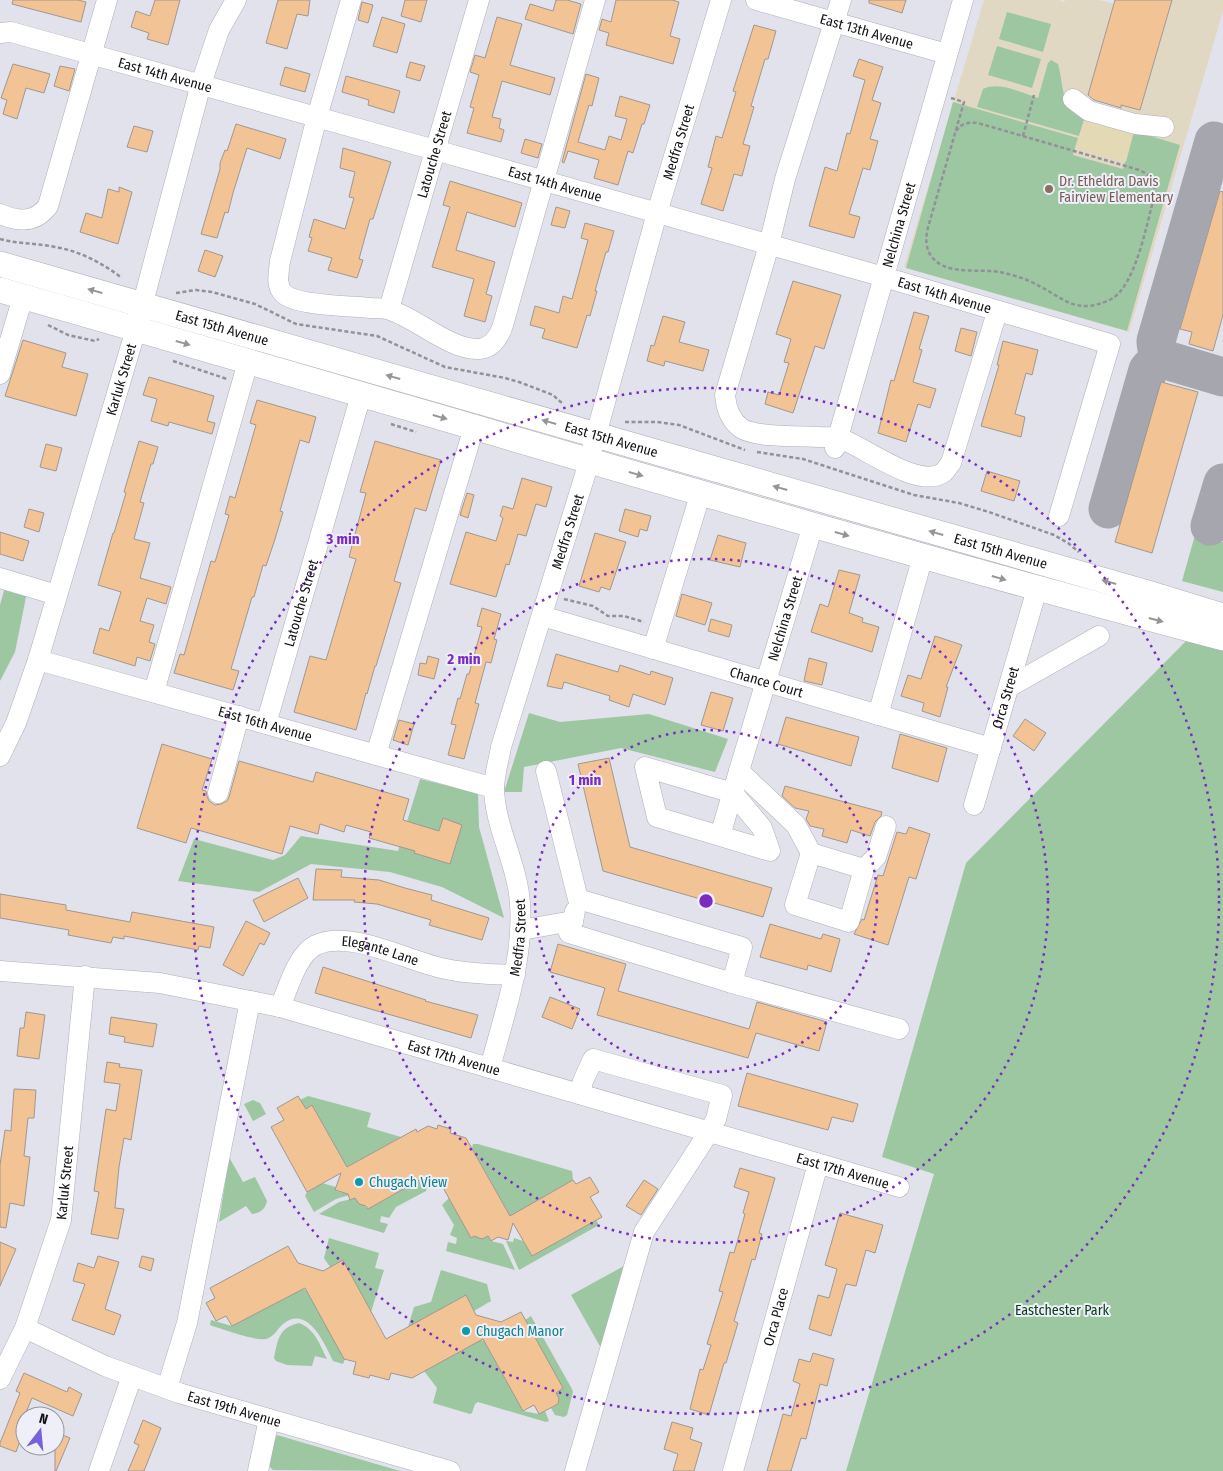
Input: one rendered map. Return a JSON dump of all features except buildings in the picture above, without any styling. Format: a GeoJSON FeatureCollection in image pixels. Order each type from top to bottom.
{"type":"FeatureCollection","features":[{"type":"Feature","properties":{"kind":"main road","name":"East 15th Avenue"},"geometry":{"type":"LineString","coordinates":[[0,264],[1223,616]]}},
{"type":"Feature","properties":{"kind":"main road","name":"East 15th Avenue"},"geometry":{"type":"LineString","coordinates":[[11,294],[701,492],[813,526],[1037,589],[1223,638]]}},
{"type":"Feature","properties":{"kind":"street"},"geometry":{"type":"LineString","coordinates":[[0,214],[13,220],[33,219],[42,214],[48,206],[53,194],[90,54],[107,0]]}},
{"type":"Feature","properties":{"kind":"street","name":"Karluk Street"},"geometry":{"type":"LineString","coordinates":[[0,756],[16,723],[38,660],[136,329],[201,84],[218,30],[236,0]]}},
{"type":"Feature","properties":{"kind":"street"},"geometry":{"type":"LineString","coordinates":[[350,0],[317,117],[280,261],[278,285],[283,293],[290,298],[307,303],[389,309],[452,342],[479,350],[491,345],[499,336],[503,325],[595,0]]}},
{"type":"Feature","properties":{"kind":"street","name":"Latouche Street"},"geometry":{"type":"LineString","coordinates":[[389,309],[479,0]]}},
{"type":"Feature","properties":{"kind":"street","name":"Medfra Street"},"geometry":{"type":"LineString","coordinates":[[490,1068],[515,975],[521,930],[520,902],[517,886],[498,816],[494,788],[502,747],[589,460],[657,213],[721,0]]}},
{"type":"Feature","properties":{"kind":"street","name":"East 13th Avenue"},"geometry":{"type":"LineString","coordinates":[[756,0],[947,54]]}},
{"type":"Feature","properties":{"kind":"street"},"geometry":{"type":"LineString","coordinates":[[841,0],[785,179],[769,245],[725,395],[730,417],[741,428],[759,434],[836,443],[919,476],[932,476],[944,472],[950,462],[997,312]]}},
{"type":"Feature","properties":{"kind":"street","name":"Nelchina Street"},"geometry":{"type":"LineString","coordinates":[[836,443],[962,0]]}},
{"type":"Feature","properties":{"kind":"street","name":"East 14th Avenue"},"geometry":{"type":"LineString","coordinates":[[0,33],[11,32],[201,84],[884,277],[1110,344],[1059,516]]}},
{"type":"Feature","properties":{"kind":"street"},"geometry":{"type":"LineString","coordinates":[[1073,99],[1089,111],[1135,124],[1164,127]]}},
{"type":"Feature","properties":{"kind":"street"},"geometry":{"type":"LineString","coordinates":[[0,374],[11,294]]}},
{"type":"Feature","properties":{"kind":"street"},"geometry":{"type":"LineString","coordinates":[[154,692],[248,362]]}},
{"type":"Feature","properties":{"kind":"street","name":"Latouche Street"},"geometry":{"type":"LineString","coordinates":[[266,724],[361,394]]}},
{"type":"Feature","properties":{"kind":"street"},"geometry":{"type":"LineString","coordinates":[[376,755],[474,427]]}},
{"type":"Feature","properties":{"kind":"street"},"geometry":{"type":"LineString","coordinates":[[652,649],[701,492]]}},
{"type":"Feature","properties":{"kind":"street","name":"Nelchina Street"},"geometry":{"type":"LineString","coordinates":[[720,836],[813,526]]}},
{"type":"Feature","properties":{"kind":"street"},"geometry":{"type":"LineString","coordinates":[[878,715],[923,556]]}},
{"type":"Feature","properties":{"kind":"street"},"geometry":{"type":"LineString","coordinates":[[0,578],[57,595]]}},
{"type":"Feature","properties":{"kind":"street","name":"Orca Street"},"geometry":{"type":"LineString","coordinates":[[974,805],[1037,589]]}},
{"type":"Feature","properties":{"kind":"street","name":"Chance Court"},"geometry":{"type":"LineString","coordinates":[[542,616],[991,748]]}},
{"type":"Feature","properties":{"kind":"street"},"geometry":{"type":"LineString","coordinates":[[1009,687],[1099,636]]}},
{"type":"Feature","properties":{"kind":"street","name":"East 16th Avenue"},"geometry":{"type":"LineString","coordinates":[[38,660],[494,788]]}},
{"type":"Feature","properties":{"kind":"street"},"geometry":{"type":"LineString","coordinates":[[218,793],[239,716]]}},
{"type":"Feature","properties":{"kind":"street"},"geometry":{"type":"LineString","coordinates":[[645,768],[732,794],[762,828],[770,851],[720,836],[658,817],[645,768]]}},
{"type":"Feature","properties":{"kind":"street"},"geometry":{"type":"LineString","coordinates":[[546,771],[578,899],[569,933],[732,983],[899,1029]]}},
{"type":"Feature","properties":{"kind":"street"},"geometry":{"type":"LineString","coordinates":[[739,771],[796,825],[811,853],[864,869]]}},
{"type":"Feature","properties":{"kind":"street"},"geometry":{"type":"LineString","coordinates":[[811,853],[795,905],[849,922],[864,869],[876,857],[886,826]]}},
{"type":"Feature","properties":{"kind":"street"},"geometry":{"type":"LineString","coordinates":[[578,899],[742,947],[732,983]]}},
{"type":"Feature","properties":{"kind":"street"},"geometry":{"type":"LineString","coordinates":[[521,930],[573,921]]}},
{"type":"Feature","properties":{"kind":"street","name":"Elegante Lane"},"geometry":{"type":"LineString","coordinates":[[280,1007],[300,960],[315,946],[333,940],[352,941],[445,969],[474,974],[515,975]]}},
{"type":"Feature","properties":{"kind":"street","name":"East 17th Avenue"},"geometry":{"type":"LineString","coordinates":[[0,971],[160,983],[280,1007],[899,1188]]}},
{"type":"Feature","properties":{"kind":"street","name":"Karluk Street"},"geometry":{"type":"LineString","coordinates":[[0,1379],[25,1328],[60,1220],[85,976]]}},
{"type":"Feature","properties":{"kind":"street"},"geometry":{"type":"LineString","coordinates":[[167,1388],[187,1323],[250,1001]]}},
{"type":"Feature","properties":{"kind":"street"},"geometry":{"type":"LineString","coordinates":[[575,1471],[644,1232],[709,1132],[716,1119],[722,1095],[593,1059],[583,1081],[580,1094]]}},
{"type":"Feature","properties":{"kind":"street","name":"Orca Place"},"geometry":{"type":"LineString","coordinates":[[733,1471],[818,1164]]}},
{"type":"Feature","properties":{"kind":"street","name":"East 19th Avenue"},"geometry":{"type":"LineString","coordinates":[[25,1328],[105,1366],[167,1388],[417,1467],[450,1471]]}},
{"type":"Feature","properties":{"kind":"street"},"geometry":{"type":"LineString","coordinates":[[99,1471],[132,1376]]}},
{"type":"Feature","properties":{"kind":"street"},"geometry":{"type":"LineString","coordinates":[[258,1471],[268,1419]]}},
{"type":"Feature","properties":{"kind":"path"},"geometry":{"type":"LineString","coordinates":[[1023,136],[1034,95]]}},
{"type":"Feature","properties":{"kind":"path"},"geometry":{"type":"LineString","coordinates":[[950,98],[964,102],[926,235],[926,245],[935,261],[949,268],[988,270],[1014,276],[1038,285],[1062,299],[1078,305],[1093,305],[1108,301],[1122,290],[1132,272],[1156,190],[1151,177],[1136,168],[969,122],[961,125],[956,131]]}},
{"type":"Feature","properties":{"kind":"path"},"geometry":{"type":"LineString","coordinates":[[0,239],[24,245],[53,246],[74,251],[108,268],[124,280]]}},
{"type":"Feature","properties":{"kind":"path"},"geometry":{"type":"LineString","coordinates":[[169,294],[196,290],[212,292],[255,304],[296,324],[378,336],[445,367],[519,382],[553,395],[564,405]]}},
{"type":"Feature","properties":{"kind":"path"},"geometry":{"type":"LineString","coordinates":[[619,423],[658,422],[679,425],[735,447],[812,461],[914,495],[959,504],[1038,529],[1068,543],[1082,555]]}},
{"type":"Feature","properties":{"kind":"path"},"geometry":{"type":"LineString","coordinates":[[560,598],[593,606],[608,616],[624,616],[660,626]]}},
{"type":"Feature","properties":{"kind":"shaded area","name":"Dr. Etheldra Davis Fairview Elementary"},"geometry":{"type":"Polygon","coordinates":[[[984,0],[1059,0],[1064,2],[1065,0],[1099,0],[1114,4],[1086,101],[1120,110],[1121,105],[1140,110],[1172,0],[1223,0],[1223,11],[1129,332],[904,267],[984,0]]]}},
{"type":"Feature","properties":{"kind":"green space"},"geometry":{"type":"Polygon","coordinates":[[[1007,12],[1051,24],[1043,52],[999,39],[1007,12]]]}},
{"type":"Feature","properties":{"kind":"green space"},"geometry":{"type":"Polygon","coordinates":[[[997,46],[1041,59],[1032,88],[988,75],[997,46]]]}},
{"type":"Feature","properties":{"kind":"green space"},"geometry":{"type":"Polygon","coordinates":[[[1051,60],[1058,64],[1066,100],[1076,111],[1085,117],[1079,136],[977,107],[983,89],[989,87],[1003,87],[1038,98],[1048,63],[1051,60]]]}},
{"type":"Feature","properties":{"kind":"green space"},"geometry":{"type":"Polygon","coordinates":[[[953,102],[1078,138],[1073,155],[1123,169],[1134,131],[1180,145],[1127,331],[906,268],[953,102]]]}},
{"type":"Feature","properties":{"kind":"green space"},"geometry":{"type":"Polygon","coordinates":[[[1195,535],[1223,542],[1223,592],[1182,581],[1195,535]]]}},
{"type":"Feature","properties":{"kind":"green space"},"geometry":{"type":"Polygon","coordinates":[[[5,587],[27,592],[15,652],[0,681],[0,605],[5,587]]]}},
{"type":"Feature","properties":{"kind":"green space","name":"Eastchester Park"},"geometry":{"type":"Polygon","coordinates":[[[1190,637],[1223,646],[1223,1471],[846,1471],[934,1174],[882,1157],[966,863],[1190,637]]]}},
{"type":"Feature","properties":{"kind":"green space"},"geometry":{"type":"Polygon","coordinates":[[[529,713],[560,722],[649,714],[728,739],[715,772],[621,748],[524,767],[522,792],[504,792],[529,713]]]}},
{"type":"Feature","properties":{"kind":"green space"},"geometry":{"type":"Polygon","coordinates":[[[420,779],[478,793],[479,827],[504,918],[442,887],[390,872],[311,864],[259,892],[178,881],[194,839],[273,860],[285,855],[301,836],[398,851],[420,779]]]}},
{"type":"Feature","properties":{"kind":"green space"},"geometry":{"type":"Polygon","coordinates":[[[308,1096],[371,1113],[367,1127],[401,1137],[347,1167],[312,1106],[306,1109],[300,1100],[308,1096]]]}},
{"type":"Feature","properties":{"kind":"green space"},"geometry":{"type":"Polygon","coordinates":[[[253,1100],[260,1103],[266,1114],[253,1121],[244,1104],[253,1100]]]}},
{"type":"Feature","properties":{"kind":"green space"},"geometry":{"type":"Polygon","coordinates":[[[473,1144],[572,1171],[573,1180],[510,1216],[472,1148],[473,1144]]]}},
{"type":"Feature","properties":{"kind":"green space"},"geometry":{"type":"Polygon","coordinates":[[[229,1157],[243,1182],[255,1177],[267,1201],[264,1208],[258,1213],[252,1214],[246,1206],[219,1222],[229,1157]]]}},
{"type":"Feature","properties":{"kind":"green space"},"geometry":{"type":"Polygon","coordinates":[[[427,1176],[429,1180],[426,1191],[396,1207],[389,1218],[381,1216],[380,1222],[388,1224],[384,1233],[319,1214],[339,1202],[355,1198],[368,1209],[427,1176]]]}},
{"type":"Feature","properties":{"kind":"green space"},"geometry":{"type":"Polygon","coordinates":[[[322,1183],[336,1187],[336,1191],[343,1193],[344,1189],[353,1194],[336,1199],[314,1212],[305,1196],[307,1192],[322,1183]]]}},
{"type":"Feature","properties":{"kind":"green space"},"geometry":{"type":"Polygon","coordinates":[[[449,1198],[471,1238],[474,1236],[482,1239],[488,1236],[491,1241],[503,1244],[515,1270],[446,1251],[448,1242],[456,1244],[457,1238],[450,1235],[454,1225],[442,1205],[449,1198]]]}},
{"type":"Feature","properties":{"kind":"green space"},"geometry":{"type":"Polygon","coordinates":[[[596,1220],[599,1225],[519,1270],[506,1241],[513,1242],[514,1238],[523,1241],[532,1256],[596,1220]]]}},
{"type":"Feature","properties":{"kind":"green space"},"geometry":{"type":"Polygon","coordinates":[[[329,1238],[379,1253],[375,1268],[384,1270],[371,1312],[343,1260],[330,1267],[324,1258],[329,1238]]]}},
{"type":"Feature","properties":{"kind":"green space"},"geometry":{"type":"Polygon","coordinates":[[[624,1266],[601,1348],[571,1295],[624,1266]]]}},
{"type":"Feature","properties":{"kind":"green space"},"geometry":{"type":"Polygon","coordinates":[[[441,1270],[487,1284],[491,1301],[474,1311],[466,1296],[408,1327],[414,1307],[431,1302],[441,1270]]]}},
{"type":"Feature","properties":{"kind":"green space"},"geometry":{"type":"Polygon","coordinates":[[[303,1289],[306,1290],[345,1359],[343,1364],[333,1361],[314,1329],[300,1319],[292,1319],[283,1324],[273,1335],[266,1339],[247,1337],[210,1325],[211,1320],[232,1326],[303,1289]]]}},
{"type":"Feature","properties":{"kind":"green space"},"geometry":{"type":"Polygon","coordinates":[[[531,1316],[573,1392],[567,1415],[564,1417],[555,1415],[551,1408],[558,1404],[559,1398],[556,1393],[563,1388],[525,1320],[531,1316]]]}},
{"type":"Feature","properties":{"kind":"green space"},"geometry":{"type":"Polygon","coordinates":[[[299,1323],[313,1333],[327,1359],[315,1356],[312,1366],[287,1365],[276,1361],[274,1358],[280,1336],[287,1328],[299,1323]]]}},
{"type":"Feature","properties":{"kind":"green space"},"geometry":{"type":"Polygon","coordinates":[[[480,1340],[484,1341],[523,1411],[539,1414],[545,1411],[549,1421],[546,1422],[478,1402],[470,1414],[433,1403],[437,1388],[424,1371],[480,1340]]]}},
{"type":"Feature","properties":{"kind":"green space"},"geometry":{"type":"Polygon","coordinates":[[[277,1435],[400,1471],[273,1470],[270,1467],[269,1458],[277,1435]]]}},
{"type":"Feature","properties":{"kind":"sand"},"geometry":{"type":"Polygon","coordinates":[[[1085,117],[1134,131],[1126,162],[1075,148],[1085,117]]]}},
{"type":"Feature","properties":{"kind":"taxiway"},"geometry":{"type":"LineString","coordinates":[[1214,141],[1156,341],[1158,352],[1166,360],[1223,377]]}},
{"type":"Feature","properties":{"kind":"taxiway"},"geometry":{"type":"LineString","coordinates":[[1108,509],[1148,370],[1156,363],[1166,360]]}},
{"type":"Feature","properties":{"kind":"taxiway"},"geometry":{"type":"LineString","coordinates":[[1210,526],[1223,483]]}},
{"type":"Feature","properties":{"kind":"place","name":"Dr. Etheldra Davis Fairview Elementary"},"geometry":{"type":"Point","coordinates":[1049,189]}},
{"type":"Feature","properties":{"kind":"place","name":"Chugach View"},"geometry":{"type":"Point","coordinates":[359,1182]}},
{"type":"Feature","properties":{"kind":"place","name":"Chugach Manor"},"geometry":{"type":"Point","coordinates":[466,1331]}}]}
